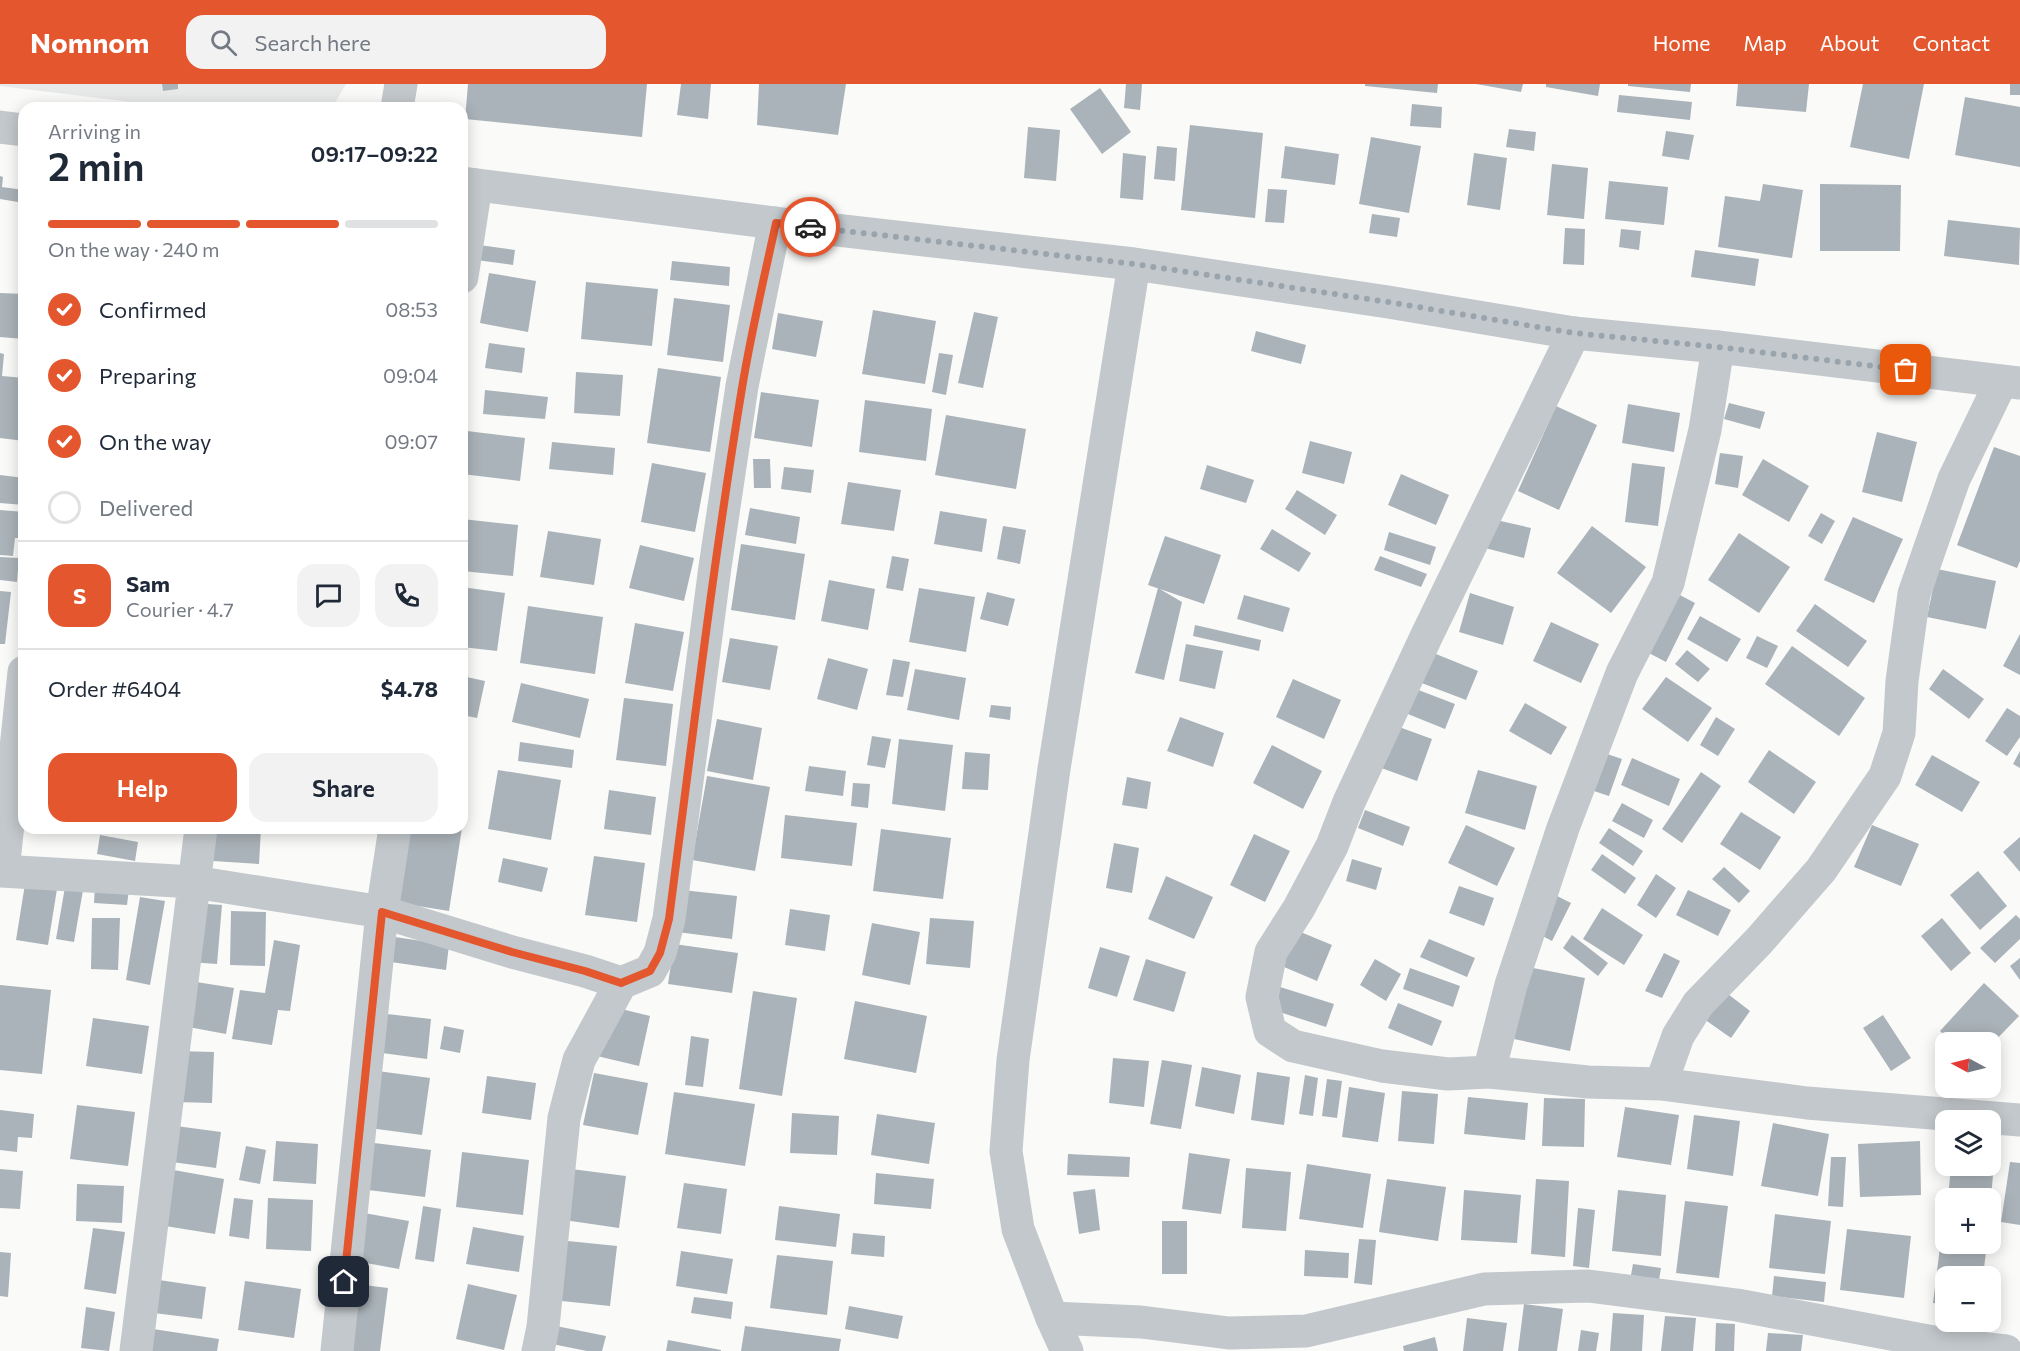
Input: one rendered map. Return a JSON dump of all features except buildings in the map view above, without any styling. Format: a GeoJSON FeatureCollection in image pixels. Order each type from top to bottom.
{"type":"FeatureCollection","features":[{"type":"Feature","properties":{"kind":"street"},"geometry":{"type":"LineString","coordinates":[[398,102],[401,84]]}},
{"type":"Feature","properties":{"kind":"street"},"geometry":{"type":"LineString","coordinates":[[0,127],[18,129]]}},
{"type":"Feature","properties":{"kind":"street"},"geometry":{"type":"LineString","coordinates":[[469,184],[776,223],[1134,264],[1388,302],[1574,333],[1718,347],[2010,382],[1954,479],[1914,594],[1902,681],[1899,733],[1884,776],[1821,870],[1759,942],[1698,1004],[1678,1036],[1661,1084]]}},
{"type":"Feature","properties":{"kind":"street"},"geometry":{"type":"LineString","coordinates":[[538,1351],[543,1327],[564,1118],[579,1059],[621,983],[650,971],[660,953],[669,919],[716,556],[742,386],[776,223]]}},
{"type":"Feature","properties":{"kind":"street"},"geometry":{"type":"LineString","coordinates":[[1067,1351],[1018,1229],[1006,1151],[1013,1060],[1054,769],[1134,264]]}},
{"type":"Feature","properties":{"kind":"street"},"geometry":{"type":"LineString","coordinates":[[1574,333],[1426,635],[1349,802],[1332,846],[1299,909],[1271,952],[1262,997],[1270,1031],[1293,1046],[1383,1066],[1448,1074],[1489,1072],[1588,1082],[1661,1084],[1808,1103],[2020,1120]]}},
{"type":"Feature","properties":{"kind":"street"},"geometry":{"type":"LineString","coordinates":[[1489,1072],[1511,985],[1563,828],[1622,672],[1668,583],[1705,430],[1718,347]]}},
{"type":"Feature","properties":{"kind":"street"},"geometry":{"type":"LineString","coordinates":[[18,726],[2,871],[194,882],[382,912],[621,983]]}},
{"type":"Feature","properties":{"kind":"street"},"geometry":{"type":"LineString","coordinates":[[136,1351],[200,834]]}},
{"type":"Feature","properties":{"kind":"street"},"geometry":{"type":"LineString","coordinates":[[337,1351],[382,912],[394,834]]}},
{"type":"Feature","properties":{"kind":"street"},"geometry":{"type":"LineString","coordinates":[[1052,1318],[1141,1322],[1229,1333],[1305,1331],[1484,1289],[1588,1286],[1737,1305],[1944,1344],[2006,1351]]}},
{"type":"Feature","properties":{"kind":"shaded area"},"geometry":{"type":"Polygon","coordinates":[[[0,84],[346,84],[336,102],[131,102],[0,86],[0,84]]]}},
{"type":"Feature","properties":{"kind":"way so far"},"geometry":{"type":"LineString","coordinates":[[810,227],[1134,264],[1388,302],[1574,333],[1718,347],[1906,370]]}},
{"type":"Feature","properties":{"kind":"route"},"geometry":{"type":"LineString","coordinates":[[344,1282],[382,912],[621,983],[650,971],[660,953],[669,919],[715,567],[742,386],[776,223],[810,227]]}}]}
